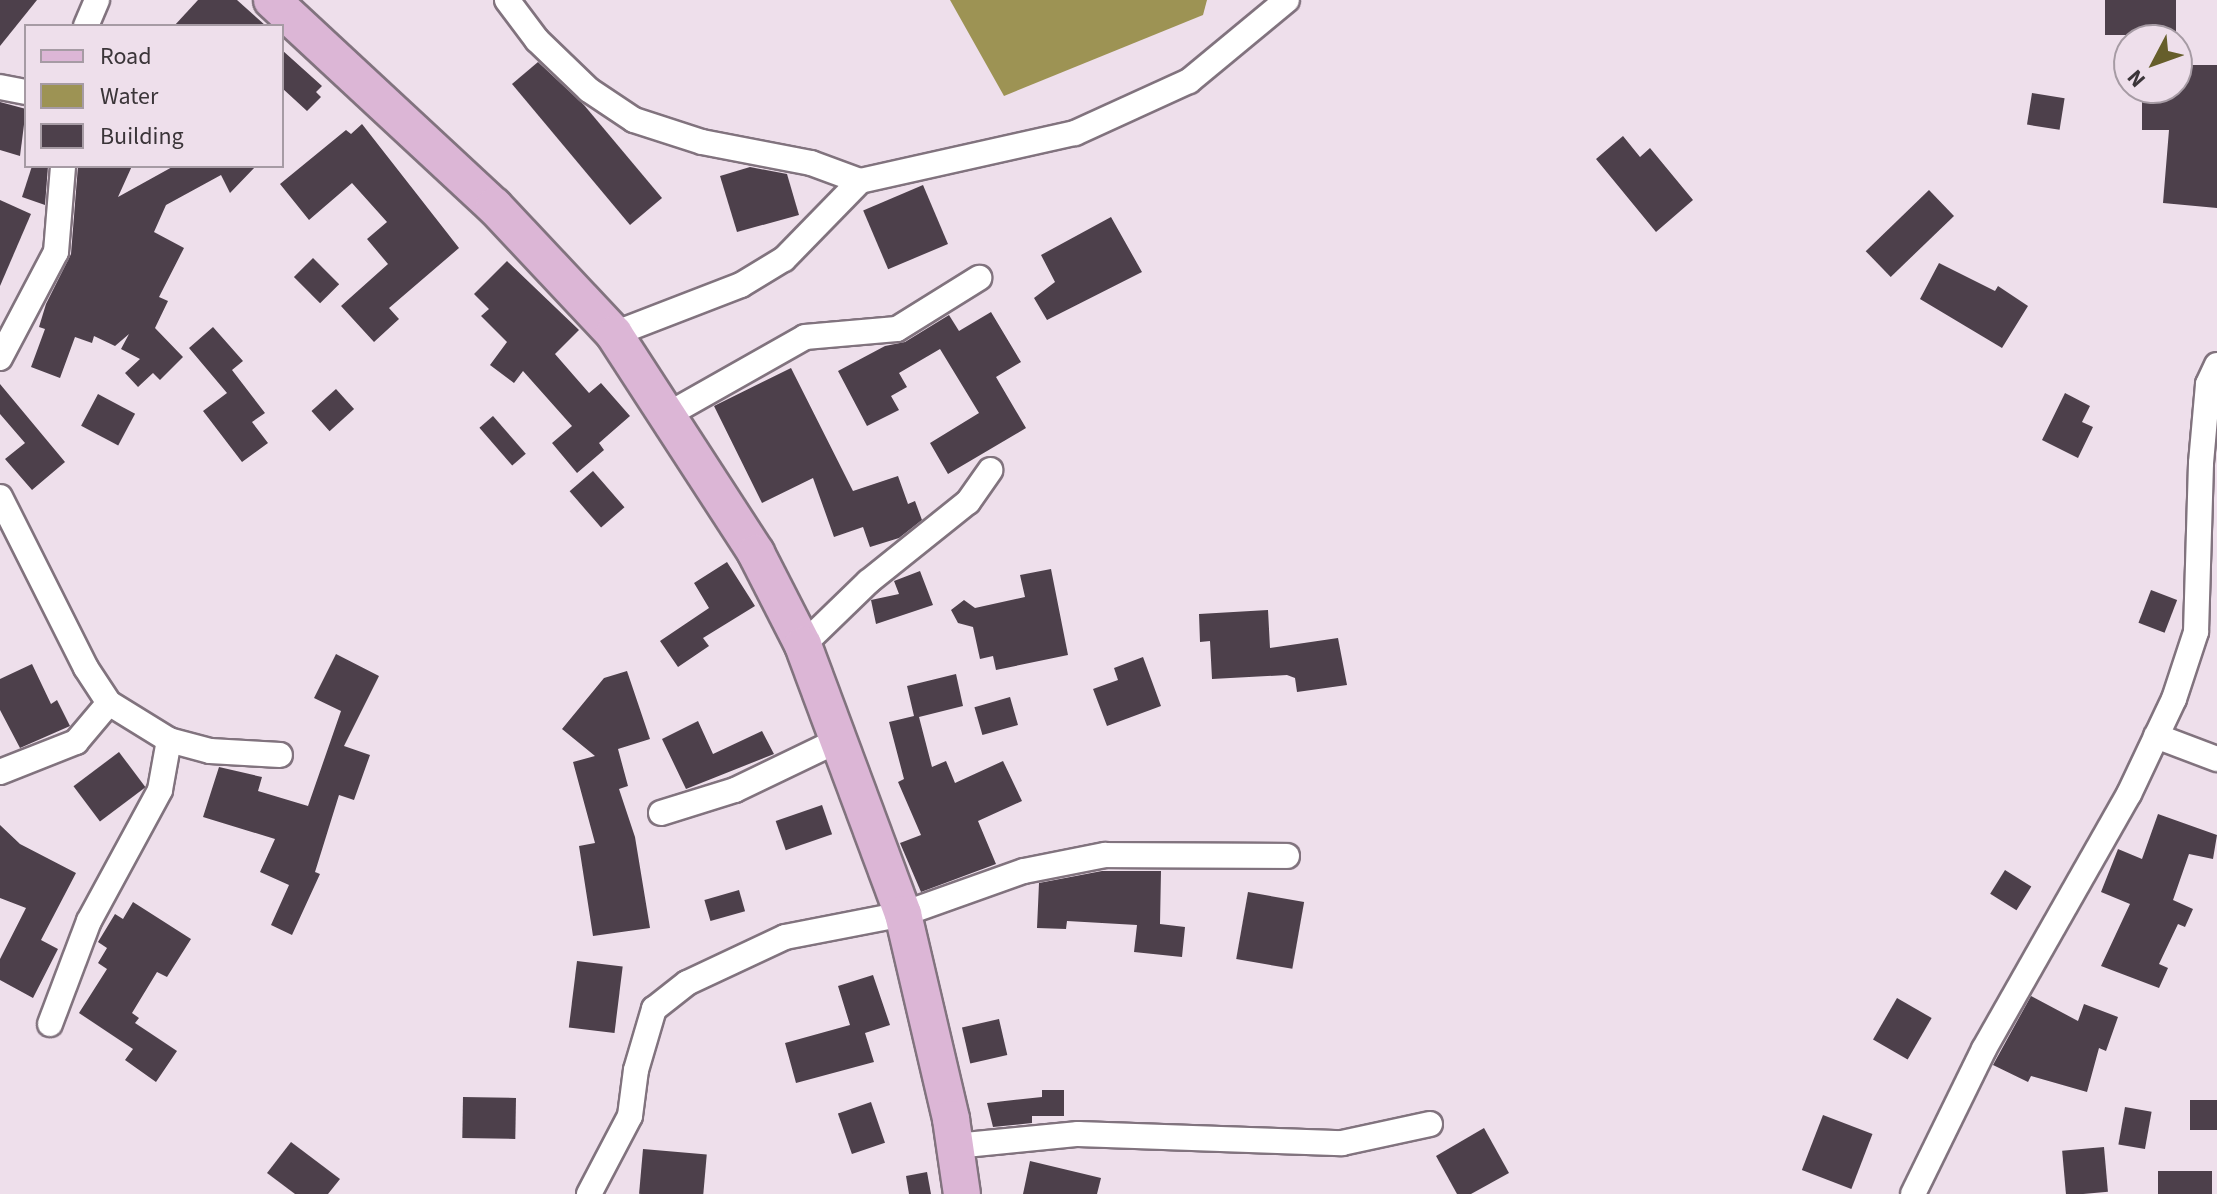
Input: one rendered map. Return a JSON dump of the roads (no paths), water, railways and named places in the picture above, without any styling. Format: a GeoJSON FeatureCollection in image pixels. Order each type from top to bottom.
{"type":"FeatureCollection","features":[{"type":"Feature","properties":{"kind":"main road"},"geometry":{"type":"LineString","coordinates":[[272,0],[494,206],[614,334],[669,414],[756,553],[803,645],[903,914],[955,1146],[962,1194]]}},
{"type":"Feature","properties":{"kind":"street"},"geometry":{"type":"LineString","coordinates":[[87,24],[97,0]]}},
{"type":"Feature","properties":{"kind":"street"},"geometry":{"type":"LineString","coordinates":[[507,0],[537,40],[589,90],[634,120],[702,142],[811,163],[860,181],[1075,133],[1189,81],[1287,0]]}},
{"type":"Feature","properties":{"kind":"street"},"geometry":{"type":"LineString","coordinates":[[0,87],[24,92]]}},
{"type":"Feature","properties":{"kind":"street"},"geometry":{"type":"LineString","coordinates":[[0,358],[56,252],[63,168]]}},
{"type":"Feature","properties":{"kind":"street"},"geometry":{"type":"LineString","coordinates":[[614,334],[741,285],[784,259],[860,181]]}},
{"type":"Feature","properties":{"kind":"street"},"geometry":{"type":"LineString","coordinates":[[669,414],[805,337],[897,329],[979,278]]}},
{"type":"Feature","properties":{"kind":"street"},"geometry":{"type":"LineString","coordinates":[[1913,1194],[1984,1049],[2129,794],[2156,736],[2196,632],[2201,463],[2208,384],[2217,365]]}},
{"type":"Feature","properties":{"kind":"street"},"geometry":{"type":"LineString","coordinates":[[803,645],[868,582],[968,502],[990,470]]}},
{"type":"Feature","properties":{"kind":"street"},"geometry":{"type":"LineString","coordinates":[[0,497],[86,668],[109,703],[169,740],[210,751],[280,755]]}},
{"type":"Feature","properties":{"kind":"street"},"geometry":{"type":"LineString","coordinates":[[0,772],[76,742],[109,703]]}},
{"type":"Feature","properties":{"kind":"street"},"geometry":{"type":"LineString","coordinates":[[2156,736],[2217,759]]}},
{"type":"Feature","properties":{"kind":"street"},"geometry":{"type":"LineString","coordinates":[[50,1024],[89,921],[160,790],[169,740]]}},
{"type":"Feature","properties":{"kind":"street"},"geometry":{"type":"LineString","coordinates":[[661,813],[735,790],[839,740]]}},
{"type":"Feature","properties":{"kind":"street"},"geometry":{"type":"LineString","coordinates":[[589,1194],[630,1116],[636,1070],[654,1009],[687,983],[785,937],[903,914],[1024,871],[1105,855],[1287,856]]}},
{"type":"Feature","properties":{"kind":"street"},"geometry":{"type":"LineString","coordinates":[[955,1146],[1078,1134],[1342,1143],[1430,1124]]}},
{"type":"Feature","properties":{"kind":"water"},"geometry":{"type":"Polygon","coordinates":[[[950,0],[1207,0],[1203,15],[1004,96],[950,0]]]}}]}
